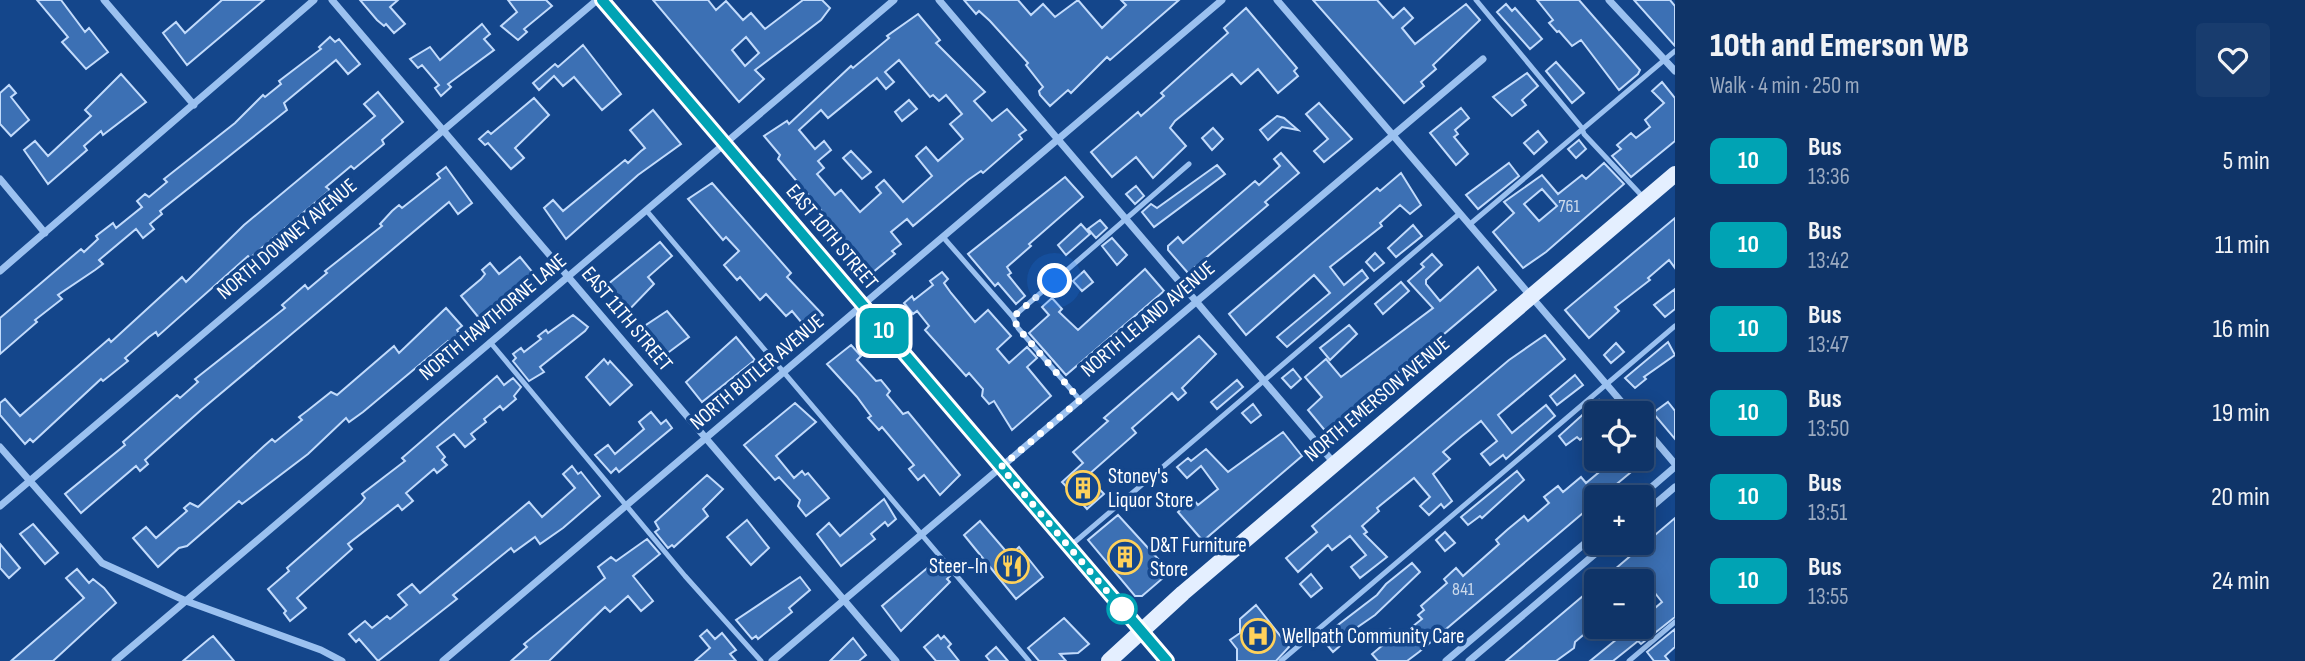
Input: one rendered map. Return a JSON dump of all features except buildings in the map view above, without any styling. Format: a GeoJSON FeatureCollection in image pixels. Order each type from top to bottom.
{"type":"FeatureCollection","features":[{"type":"Feature","properties":{"kind":"main road","name":"EAST 10TH STREET"},"geometry":{"type":"LineString","coordinates":[[599,0],[1167,661]]}},
{"type":"Feature","properties":{"kind":"main road","name":"NORTH EMERSON AVENUE"},"geometry":{"type":"LineString","coordinates":[[1110,661],[1334,463],[1675,174]]}},
{"type":"Feature","properties":{"kind":"street"},"geometry":{"type":"LineString","coordinates":[[104,0],[194,105]]}},
{"type":"Feature","properties":{"kind":"street"},"geometry":{"type":"LineString","coordinates":[[0,271],[314,0]]}},
{"type":"Feature","properties":{"kind":"street","name":"EAST 11TH STREET"},"geometry":{"type":"LineString","coordinates":[[332,0],[896,661]]}},
{"type":"Feature","properties":{"kind":"street","name":"NORTH DOWNEY AVENUE"},"geometry":{"type":"LineString","coordinates":[[0,506],[599,0]]}},
{"type":"Feature","properties":{"kind":"street","name":"NORTH HAWTHORNE LANE"},"geometry":{"type":"LineString","coordinates":[[115,661],[894,0]]}},
{"type":"Feature","properties":{"kind":"street"},"geometry":{"type":"LineString","coordinates":[[939,0],[1334,463]]}},
{"type":"Feature","properties":{"kind":"street","name":"NORTH BUTLER AVENUE"},"geometry":{"type":"LineString","coordinates":[[443,661],[1222,0]]}},
{"type":"Feature","properties":{"kind":"street"},"geometry":{"type":"LineString","coordinates":[[1277,0],[1620,401]]}},
{"type":"Feature","properties":{"kind":"street"},"geometry":{"type":"LineString","coordinates":[[1609,0],[1675,71]]}},
{"type":"Feature","properties":{"kind":"street","name":"NORTH LELAND AVENUE"},"geometry":{"type":"LineString","coordinates":[[772,661],[1483,59]]}},
{"type":"Feature","properties":{"kind":"street"},"geometry":{"type":"LineString","coordinates":[[0,180],[45,233]]}},
{"type":"Feature","properties":{"kind":"street"},"geometry":{"type":"LineString","coordinates":[[1654,440],[1675,466],[1654,485]]}},
{"type":"Feature","properties":{"kind":"street"},"geometry":{"type":"LineString","coordinates":[[0,447],[94,557],[114,569],[186,601],[321,650],[342,661]]}},
{"type":"Feature","properties":{"kind":"street"},"geometry":{"type":"LineString","coordinates":[[1654,505],[1675,487]]}},
{"type":"Feature","properties":{"kind":"street"},"geometry":{"type":"LineString","coordinates":[[1446,661],[1584,544]]}},
{"type":"Feature","properties":{"kind":"street"},"geometry":{"type":"LineString","coordinates":[[1469,661],[1594,555]]}},
{"type":"Feature","properties":{"kind":"street"},"geometry":{"type":"LineString","coordinates":[[1479,634],[1488,645]]}},
{"type":"Feature","properties":{"kind":"lane"},"geometry":{"type":"LineString","coordinates":[[1476,0],[1582,128],[1584,134],[1645,199]]}},
{"type":"Feature","properties":{"kind":"lane"},"geometry":{"type":"LineString","coordinates":[[1469,225],[1675,51]]}},
{"type":"Feature","properties":{"kind":"lane"},"geometry":{"type":"LineString","coordinates":[[1013,317],[1189,164]]}},
{"type":"Feature","properties":{"kind":"lane"},"geometry":{"type":"LineString","coordinates":[[646,210],[1029,661]]}},
{"type":"Feature","properties":{"kind":"lane"},"geometry":{"type":"LineString","coordinates":[[1069,547],[1460,214]]}},
{"type":"Feature","properties":{"kind":"lane"},"geometry":{"type":"LineString","coordinates":[[943,237],[1013,317],[1018,328],[1080,400]]}},
{"type":"Feature","properties":{"kind":"lane"},"geometry":{"type":"LineString","coordinates":[[1281,661],[1675,326]]}},
{"type":"Feature","properties":{"kind":"lane"},"geometry":{"type":"LineString","coordinates":[[490,342],[761,661]]}},
{"type":"Feature","properties":{"kind":"lane"},"geometry":{"type":"LineString","coordinates":[[1629,661],[1675,622]]}},
{"type":"Feature","properties":{"kind":"bus line","name":"10"},"geometry":{"type":"LineString","coordinates":[[602,0],[1167,661]]}},
{"type":"Feature","properties":{"kind":"place","name":"Stoney's Liquor Store"},"geometry":{"type":"Point","coordinates":[1083,488]}},
{"type":"Feature","properties":{"kind":"place","name":"D&T Furniture Store"},"geometry":{"type":"Point","coordinates":[1125,557]}},
{"type":"Feature","properties":{"kind":"place","name":"Steer-In"},"geometry":{"type":"Point","coordinates":[1012,566]}},
{"type":"Feature","properties":{"kind":"place","name":"Wellpath Community Care"},"geometry":{"type":"Point","coordinates":[1258,636]}},
{"type":"Feature","properties":{"kind":"route"},"geometry":{"type":"LineString","coordinates":[[1055,281],[1013,317],[1018,328],[1080,400],[1001,467],[1122,609]]}}]}
